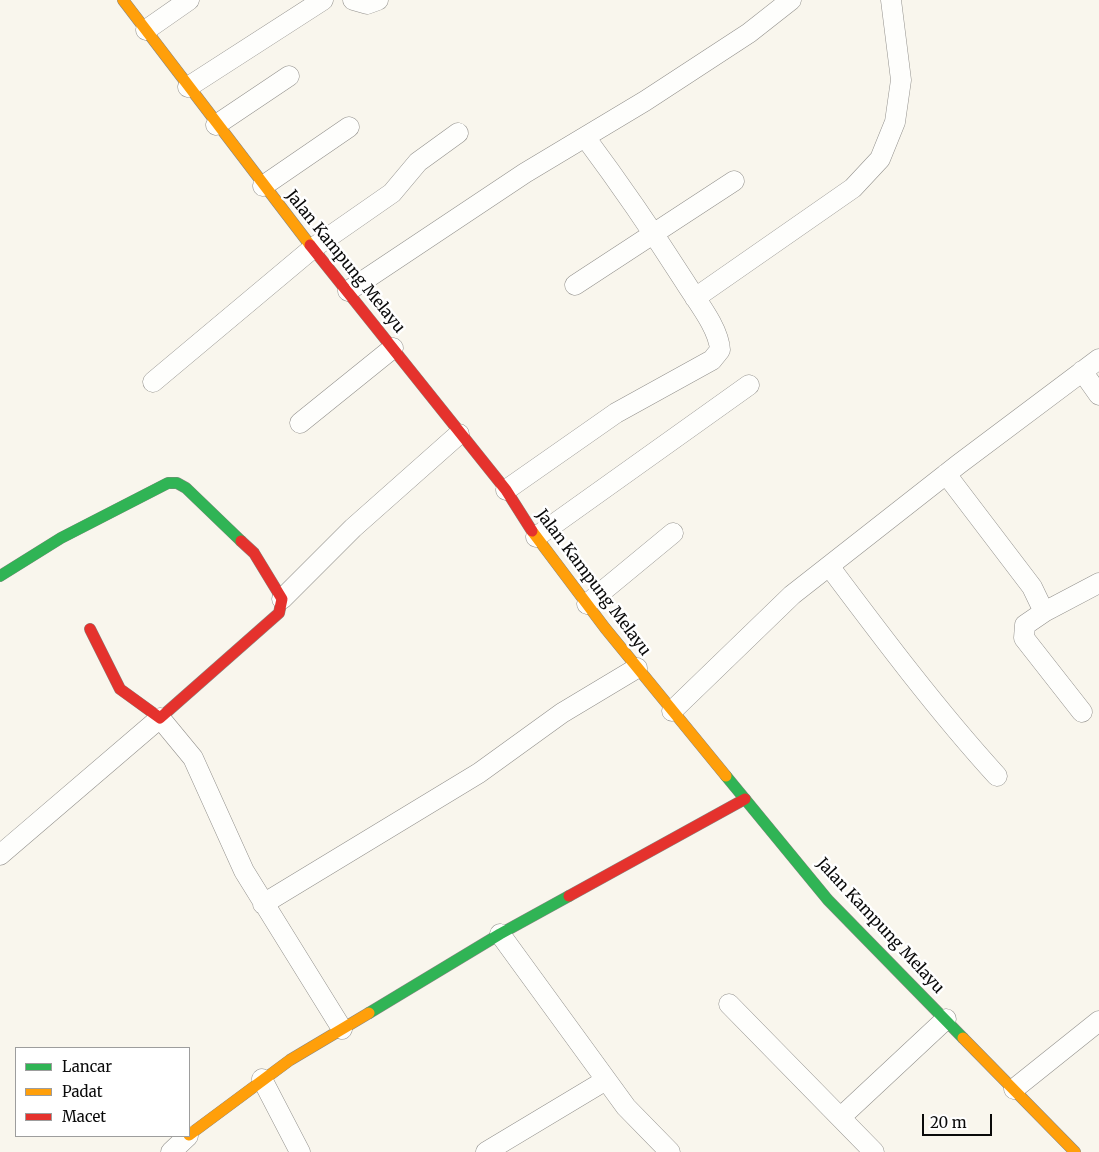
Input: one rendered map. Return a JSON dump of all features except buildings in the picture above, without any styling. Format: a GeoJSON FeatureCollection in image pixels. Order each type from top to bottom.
{"type":"FeatureCollection","features":[{"type":"Feature","properties":{"kind":"main road","name":"Jalan Kampung Melayu"},"geometry":{"type":"LineString","coordinates":[[123,0],[263,186],[314,248],[459,434],[506,490],[536,537],[637,668],[828,900],[1075,1152]]}},
{"type":"Feature","properties":{"kind":"main road"},"geometry":{"type":"LineString","coordinates":[[0,576],[17,563],[87,524],[168,483],[178,483],[217,516],[254,553],[282,599],[279,613],[160,718],[120,689],[90,629]]}},
{"type":"Feature","properties":{"kind":"main road"},"geometry":{"type":"LineString","coordinates":[[190,1135],[262,1079],[342,1029],[394,1000],[500,934],[745,799]]}},
{"type":"Feature","properties":{"kind":"street"},"geometry":{"type":"LineString","coordinates":[[146,30],[189,0]]}},
{"type":"Feature","properties":{"kind":"street"},"geometry":{"type":"LineString","coordinates":[[188,87],[322,0]]}},
{"type":"Feature","properties":{"kind":"street"},"geometry":{"type":"LineString","coordinates":[[353,0],[367,4],[378,0]]}},
{"type":"Feature","properties":{"kind":"street"},"geometry":{"type":"LineString","coordinates":[[348,292],[525,173],[645,101],[749,33],[791,0]]}},
{"type":"Feature","properties":{"kind":"street"},"geometry":{"type":"LineString","coordinates":[[695,298],[853,188],[880,159],[895,122],[901,80],[891,0]]}},
{"type":"Feature","properties":{"kind":"street"},"geometry":{"type":"LineString","coordinates":[[216,124],[289,76]]}},
{"type":"Feature","properties":{"kind":"street"},"geometry":{"type":"LineString","coordinates":[[263,186],[349,127]]}},
{"type":"Feature","properties":{"kind":"street"},"geometry":{"type":"LineString","coordinates":[[153,382],[314,248],[392,193],[418,162],[458,133]]}},
{"type":"Feature","properties":{"kind":"street"},"geometry":{"type":"LineString","coordinates":[[506,490],[616,413],[712,360],[720,350],[719,344],[695,298],[654,233],[585,137]]}},
{"type":"Feature","properties":{"kind":"street"},"geometry":{"type":"LineString","coordinates":[[575,285],[734,181]]}},
{"type":"Feature","properties":{"kind":"street"},"geometry":{"type":"LineString","coordinates":[[300,423],[393,348]]}},
{"type":"Feature","properties":{"kind":"street"},"geometry":{"type":"LineString","coordinates":[[672,711],[792,595],[946,474],[1099,359]]}},
{"type":"Feature","properties":{"kind":"street"},"geometry":{"type":"LineString","coordinates":[[1082,371],[1099,394]]}},
{"type":"Feature","properties":{"kind":"street"},"geometry":{"type":"LineString","coordinates":[[536,537],[749,385]]}},
{"type":"Feature","properties":{"kind":"street"},"geometry":{"type":"LineString","coordinates":[[282,599],[353,528],[459,434]]}},
{"type":"Feature","properties":{"kind":"street"},"geometry":{"type":"LineString","coordinates":[[946,474],[1032,587],[1044,612]]}},
{"type":"Feature","properties":{"kind":"street"},"geometry":{"type":"LineString","coordinates":[[587,604],[673,533]]}},
{"type":"Feature","properties":{"kind":"street"},"geometry":{"type":"LineString","coordinates":[[829,566],[892,651],[962,738],[997,776]]}},
{"type":"Feature","properties":{"kind":"street"},"geometry":{"type":"LineString","coordinates":[[1082,712],[1024,638],[1026,624],[1044,612],[1099,583]]}},
{"type":"Feature","properties":{"kind":"street"},"geometry":{"type":"LineString","coordinates":[[263,904],[479,773],[562,712],[637,668]]}},
{"type":"Feature","properties":{"kind":"street"},"geometry":{"type":"LineString","coordinates":[[0,855],[160,718],[193,758],[244,871],[342,1029]]}},
{"type":"Feature","properties":{"kind":"street"},"geometry":{"type":"LineString","coordinates":[[500,934],[626,1107],[670,1152]]}},
{"type":"Feature","properties":{"kind":"street"},"geometry":{"type":"LineString","coordinates":[[729,1004],[874,1152]]}},
{"type":"Feature","properties":{"kind":"street"},"geometry":{"type":"LineString","coordinates":[[841,1117],[946,1019]]}},
{"type":"Feature","properties":{"kind":"street"},"geometry":{"type":"LineString","coordinates":[[1014,1089],[1099,1021]]}},
{"type":"Feature","properties":{"kind":"street"},"geometry":{"type":"LineString","coordinates":[[262,1079],[300,1152]]}},
{"type":"Feature","properties":{"kind":"street"},"geometry":{"type":"LineString","coordinates":[[486,1152],[606,1080]]}},
{"type":"Feature","properties":{"kind":"street"},"geometry":{"type":"LineString","coordinates":[[171,1152],[188,1137]]}},
{"type":"Feature","properties":{"kind":"traffic: fast"},"geometry":{"type":"LineString","coordinates":[[0,576],[61,538],[168,483],[177,483],[186,488],[241,541]]}},
{"type":"Feature","properties":{"kind":"traffic: fast"},"geometry":{"type":"LineString","coordinates":[[726,776],[828,900],[963,1038]]}},
{"type":"Feature","properties":{"kind":"traffic: fast"},"geometry":{"type":"LineString","coordinates":[[369,1013],[500,934],[569,896]]}},
{"type":"Feature","properties":{"kind":"traffic: slow"},"geometry":{"type":"LineString","coordinates":[[123,0],[310,245]]}},
{"type":"Feature","properties":{"kind":"traffic: slow"},"geometry":{"type":"LineString","coordinates":[[532,531],[605,628],[726,776]]}},
{"type":"Feature","properties":{"kind":"traffic: slow"},"geometry":{"type":"LineString","coordinates":[[190,1134],[290,1060],[369,1013]]}},
{"type":"Feature","properties":{"kind":"traffic: slow"},"geometry":{"type":"LineString","coordinates":[[963,1038],[1075,1152]]}},
{"type":"Feature","properties":{"kind":"traffic: jam"},"geometry":{"type":"LineString","coordinates":[[310,245],[506,490],[532,531]]}},
{"type":"Feature","properties":{"kind":"traffic: jam"},"geometry":{"type":"LineString","coordinates":[[90,629],[120,689],[160,718],[279,613],[282,599],[254,553],[241,541]]}},
{"type":"Feature","properties":{"kind":"traffic: jam"},"geometry":{"type":"LineString","coordinates":[[569,896],[745,799]]}}]}
